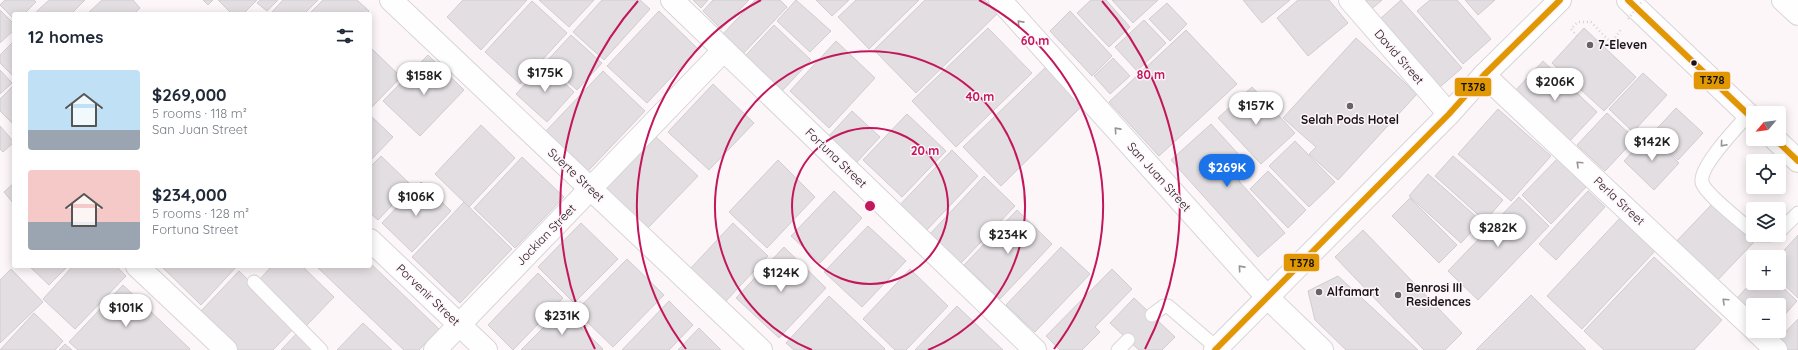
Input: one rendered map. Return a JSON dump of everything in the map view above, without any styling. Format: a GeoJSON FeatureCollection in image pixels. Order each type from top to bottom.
{"type":"FeatureCollection","features":[{"type":"Feature","properties":{"kind":"street","name":"Suerte Street"},"geometry":{"type":"LineString","coordinates":[[391,0],[761,350]]}},
{"type":"Feature","properties":{"kind":"street","name":"Fortuna Street"},"geometry":{"type":"LineString","coordinates":[[672,0],[1035,350]]}},
{"type":"Feature","properties":{"kind":"street","name":"San Juan Street"},"geometry":{"type":"LineString","coordinates":[[1000,0],[1267,297],[1322,350]]}},
{"type":"Feature","properties":{"kind":"street","name":"David Street"},"geometry":{"type":"LineString","coordinates":[[1350,0],[1449,114]]}},
{"type":"Feature","properties":{"kind":"street"},"geometry":{"type":"LineString","coordinates":[[1216,349],[1449,114],[1484,74],[1560,0]]}},
{"type":"Feature","properties":{"kind":"street"},"geometry":{"type":"LineString","coordinates":[[1783,0],[1798,14]]}},
{"type":"Feature","properties":{"kind":"street"},"geometry":{"type":"LineString","coordinates":[[1628,10],[1746,112]]}},
{"type":"Feature","properties":{"kind":"street","name":"Jockian Street"},"geometry":{"type":"LineString","coordinates":[[435,350],[724,50]]}},
{"type":"Feature","properties":{"kind":"street","name":"Perla Street"},"geometry":{"type":"LineString","coordinates":[[1484,74],[1746,321]]}},
{"type":"Feature","properties":{"kind":"street"},"geometry":{"type":"LineString","coordinates":[[1782,146],[1798,161]]}},
{"type":"Feature","properties":{"kind":"street","name":"Porvenir Street"},"geometry":{"type":"LineString","coordinates":[[372,242],[486,350]]}},
{"type":"Feature","properties":{"kind":"street"},"geometry":{"type":"LineString","coordinates":[[139,268],[226,350]]}},
{"type":"Feature","properties":{"kind":"street"},"geometry":{"type":"LineString","coordinates":[[1763,338],[1776,350]]}},
{"type":"Feature","properties":{"kind":"lane"},"geometry":{"type":"LineString","coordinates":[[1746,121],[1713,155],[1702,178],[1702,183],[1713,196],[1746,226]]}},
{"type":"Feature","properties":{"kind":"lane"},"geometry":{"type":"LineString","coordinates":[[1786,225],[1798,213]]}},
{"type":"Feature","properties":{"kind":"lane"},"geometry":{"type":"LineString","coordinates":[[254,282],[321,350]]}},
{"type":"Feature","properties":{"kind":"lane"},"geometry":{"type":"LineString","coordinates":[[1152,315],[1164,306],[1168,306],[1216,349]]}},
{"type":"Feature","properties":{"kind":"lane"},"geometry":{"type":"LineString","coordinates":[[1118,350],[1128,340]]}},
{"type":"Feature","properties":{"kind":"path"},"geometry":{"type":"LineString","coordinates":[[1577,36],[1571,29],[1578,22],[1591,22],[1611,43],[1628,10],[1643,0]]}},
{"type":"Feature","properties":{"kind":"building"},"geometry":{"type":"Polygon","coordinates":[[[5,0],[34,0],[36,2],[26,12],[12,12],[12,17],[0,5],[5,0]]]}},
{"type":"Feature","properties":{"kind":"building"},"geometry":{"type":"Polygon","coordinates":[[[49,0],[85,0],[73,12],[36,12],[49,0]]]}},
{"type":"Feature","properties":{"kind":"building"},"geometry":{"type":"Polygon","coordinates":[[[102,0],[133,0],[140,8],[136,12],[89,12],[102,0]]]}},
{"type":"Feature","properties":{"kind":"building"},"geometry":{"type":"Polygon","coordinates":[[[203,0],[213,0],[208,5],[203,0]]]}},
{"type":"Feature","properties":{"kind":"building"},"geometry":{"type":"Polygon","coordinates":[[[218,0],[257,0],[245,12],[230,12],[218,0]]]}},
{"type":"Feature","properties":{"kind":"building"},"geometry":{"type":"Polygon","coordinates":[[[260,0],[278,0],[267,11],[257,3],[260,0]]]}},
{"type":"Feature","properties":{"kind":"building"},"geometry":{"type":"Polygon","coordinates":[[[283,0],[318,0],[306,12],[272,12],[283,0]]]}},
{"type":"Feature","properties":{"kind":"building"},"geometry":{"type":"Polygon","coordinates":[[[323,0],[357,0],[369,11],[368,12],[311,12],[323,0]]]}},
{"type":"Feature","properties":{"kind":"building"},"geometry":{"type":"Polygon","coordinates":[[[463,0],[527,0],[481,50],[447,17],[463,0]]]}},
{"type":"Feature","properties":{"kind":"building"},"geometry":{"type":"Polygon","coordinates":[[[539,0],[594,0],[569,27],[539,0]]]}},
{"type":"Feature","properties":{"kind":"building"},"geometry":{"type":"Polygon","coordinates":[[[602,0],[640,0],[650,9],[604,60],[573,32],[602,0]]]}},
{"type":"Feature","properties":{"kind":"building"},"geometry":{"type":"Polygon","coordinates":[[[693,0],[708,0],[701,8],[693,0]]]}},
{"type":"Feature","properties":{"kind":"building"},"geometry":{"type":"Polygon","coordinates":[[[713,0],[749,0],[721,29],[703,11],[713,0]]]}},
{"type":"Feature","properties":{"kind":"building"},"geometry":{"type":"Polygon","coordinates":[[[755,0],[780,0],[787,7],[741,56],[721,36],[755,0]]]}},
{"type":"Feature","properties":{"kind":"building"},"geometry":{"type":"Polygon","coordinates":[[[796,0],[831,31],[810,52],[777,21],[796,0]]]}},
{"type":"Feature","properties":{"kind":"building"},"geometry":{"type":"Polygon","coordinates":[[[816,0],[849,0],[832,16],[816,0]]]}},
{"type":"Feature","properties":{"kind":"building"},"geometry":{"type":"Polygon","coordinates":[[[856,0],[919,0],[869,49],[838,17],[856,0]]]}},
{"type":"Feature","properties":{"kind":"building"},"geometry":{"type":"Polygon","coordinates":[[[925,0],[985,0],[998,13],[916,93],[874,50],[925,0]]]}},
{"type":"Feature","properties":{"kind":"building"},"geometry":{"type":"Polygon","coordinates":[[[1091,0],[1106,0],[1130,27],[1109,47],[1077,13],[1091,0]]]}},
{"type":"Feature","properties":{"kind":"building"},"geometry":{"type":"Polygon","coordinates":[[[1112,0],[1158,0],[1133,23],[1112,0]]]}},
{"type":"Feature","properties":{"kind":"building"},"geometry":{"type":"Polygon","coordinates":[[[1243,0],[1290,0],[1262,23],[1243,0]]]}},
{"type":"Feature","properties":{"kind":"building"},"geometry":{"type":"Polygon","coordinates":[[[1298,0],[1329,0],[1348,23],[1308,56],[1277,18],[1298,0]]]}},
{"type":"Feature","properties":{"kind":"building"},"geometry":{"type":"Polygon","coordinates":[[[1356,0],[1382,0],[1367,13],[1356,0]]]}},
{"type":"Feature","properties":{"kind":"building"},"geometry":{"type":"Polygon","coordinates":[[[1401,0],[1462,68],[1440,87],[1380,19],[1401,0]]]}},
{"type":"Feature","properties":{"kind":"building"},"geometry":{"type":"Polygon","coordinates":[[[1430,0],[1457,0],[1491,39],[1463,64],[1417,11],[1430,0]]]}},
{"type":"Feature","properties":{"kind":"building"},"geometry":{"type":"Polygon","coordinates":[[[1465,0],[1495,0],[1478,15],[1465,0]]]}},
{"type":"Feature","properties":{"kind":"building"},"geometry":{"type":"Polygon","coordinates":[[[532,1],[567,33],[520,84],[485,52],[532,1]]]}},
{"type":"Feature","properties":{"kind":"building"},"geometry":{"type":"Polygon","coordinates":[[[1167,3],[1187,24],[1170,41],[1149,19],[1167,3]]]}},
{"type":"Feature","properties":{"kind":"building"},"geometry":{"type":"Polygon","coordinates":[[[0,10],[12,22],[12,32],[0,43],[0,10]]]}},
{"type":"Feature","properties":{"kind":"building"},"geometry":{"type":"Polygon","coordinates":[[[659,11],[698,49],[647,103],[607,66],[659,11]]]}},
{"type":"Feature","properties":{"kind":"building"},"geometry":{"type":"Polygon","coordinates":[[[1070,11],[1112,56],[1092,76],[1050,31],[1070,11]]]}},
{"type":"Feature","properties":{"kind":"building"},"geometry":{"type":"Polygon","coordinates":[[[1144,20],[1166,43],[1137,71],[1115,47],[1144,20]]]}},
{"type":"Feature","properties":{"kind":"building"},"geometry":{"type":"Polygon","coordinates":[[[774,25],[811,60],[782,91],[745,56],[774,25]]]}},
{"type":"Feature","properties":{"kind":"building"},"geometry":{"type":"Polygon","coordinates":[[[988,28],[1032,73],[956,147],[912,101],[988,28]]]}},
{"type":"Feature","properties":{"kind":"building"},"geometry":{"type":"Polygon","coordinates":[[[1584,28],[1636,77],[1604,111],[1552,63],[1584,28]]]}},
{"type":"Feature","properties":{"kind":"building"},"geometry":{"type":"Polygon","coordinates":[[[1186,30],[1237,84],[1159,156],[1109,102],[1186,30]]]}},
{"type":"Feature","properties":{"kind":"building"},"geometry":{"type":"Polygon","coordinates":[[[571,35],[602,63],[577,90],[546,62],[571,35]]]}},
{"type":"Feature","properties":{"kind":"building","name":"Selah Pods Hotel"},"geometry":{"type":"Polygon","coordinates":[[[1356,38],[1417,94],[1338,180],[1309,154],[1316,147],[1283,118],[1356,38]]]}},
{"type":"Feature","properties":{"kind":"building"},"geometry":{"type":"Polygon","coordinates":[[[836,41],[875,78],[829,128],[790,91],[836,41]]]}},
{"type":"Feature","properties":{"kind":"building"},"geometry":{"type":"Polygon","coordinates":[[[12,43],[12,75],[0,63],[0,55],[12,43]]]}},
{"type":"Feature","properties":{"kind":"building"},"geometry":{"type":"Polygon","coordinates":[[[372,49],[401,77],[372,107],[372,49]]]}},
{"type":"Feature","properties":{"kind":"building"},"geometry":{"type":"Polygon","coordinates":[[[428,55],[464,90],[420,136],[383,101],[428,55]]]}},
{"type":"Feature","properties":{"kind":"building"},"geometry":{"type":"Polygon","coordinates":[[[1113,58],[1130,76],[1110,94],[1094,76],[1113,58]]]}},
{"type":"Feature","properties":{"kind":"building"},"geometry":{"type":"Polygon","coordinates":[[[1543,61],[1597,112],[1567,144],[1513,93],[1543,61]]]}},
{"type":"Feature","properties":{"kind":"building"},"geometry":{"type":"Polygon","coordinates":[[[544,64],[574,92],[547,122],[516,94],[544,64]]]}},
{"type":"Feature","properties":{"kind":"building"},"geometry":{"type":"Polygon","coordinates":[[[1049,64],[1086,102],[1001,186],[963,147],[1049,64]]]}},
{"type":"Feature","properties":{"kind":"building"},"geometry":{"type":"Polygon","coordinates":[[[0,70],[12,83],[0,94],[0,70]]]}},
{"type":"Feature","properties":{"kind":"building"},"geometry":{"type":"Polygon","coordinates":[[[603,71],[645,111],[588,171],[546,131],[603,71]]]}},
{"type":"Feature","properties":{"kind":"building"},"geometry":{"type":"Polygon","coordinates":[[[1643,73],[1667,95],[1633,132],[1609,109],[1643,73]]]}},
{"type":"Feature","properties":{"kind":"building"},"geometry":{"type":"Polygon","coordinates":[[[713,84],[754,123],[709,170],[668,132],[713,84]]]}},
{"type":"Feature","properties":{"kind":"building"},"geometry":{"type":"Polygon","coordinates":[[[12,87],[12,123],[0,111],[0,99],[12,87]]]}},
{"type":"Feature","properties":{"kind":"building"},"geometry":{"type":"Polygon","coordinates":[[[1252,87],[1295,133],[1261,164],[1218,118],[1252,87]]]}},
{"type":"Feature","properties":{"kind":"building"},"geometry":{"type":"Polygon","coordinates":[[[1676,108],[1703,133],[1678,160],[1651,135],[1676,108]]]}},
{"type":"Feature","properties":{"kind":"building"},"geometry":{"type":"Polygon","coordinates":[[[1498,109],[1551,156],[1511,201],[1458,154],[1498,109]]]}},
{"type":"Feature","properties":{"kind":"building"},"geometry":{"type":"Polygon","coordinates":[[[852,111],[880,137],[856,163],[828,137],[852,111]]]}},
{"type":"Feature","properties":{"kind":"building"},"geometry":{"type":"Polygon","coordinates":[[[1607,113],[1635,139],[1605,171],[1577,145],[1607,113]]]}},
{"type":"Feature","properties":{"kind":"building"},"geometry":{"type":"Polygon","coordinates":[[[907,114],[946,151],[902,197],[863,160],[907,114]]]}},
{"type":"Feature","properties":{"kind":"building"},"geometry":{"type":"Polygon","coordinates":[[[372,117],[393,137],[372,159],[372,117]]]}},
{"type":"Feature","properties":{"kind":"building"},"geometry":{"type":"Polygon","coordinates":[[[1211,124],[1252,169],[1239,181],[1285,233],[1258,257],[1171,160],[1211,124]]]}},
{"type":"Feature","properties":{"kind":"building"},"geometry":{"type":"Polygon","coordinates":[[[481,125],[515,158],[469,207],[435,174],[481,125]]]}},
{"type":"Feature","properties":{"kind":"building"},"geometry":{"type":"Polygon","coordinates":[[[0,126],[12,140],[12,144],[3,152],[0,149],[0,126]]]}},
{"type":"Feature","properties":{"kind":"building"},"geometry":{"type":"Polygon","coordinates":[[[1649,134],[1679,163],[1654,190],[1624,161],[1649,134]]]}},
{"type":"Feature","properties":{"kind":"building"},"geometry":{"type":"Polygon","coordinates":[[[655,136],[698,176],[646,230],[604,190],[655,136]]]}},
{"type":"Feature","properties":{"kind":"building"},"geometry":{"type":"Polygon","coordinates":[[[1295,141],[1335,182],[1309,207],[1269,166],[1295,141]]]}},
{"type":"Feature","properties":{"kind":"building"},"geometry":{"type":"Polygon","coordinates":[[[952,150],[978,176],[924,233],[897,208],[952,150]]]}},
{"type":"Feature","properties":{"kind":"building"},"geometry":{"type":"Polygon","coordinates":[[[381,156],[411,185],[378,220],[372,215],[372,165],[381,156]]]}},
{"type":"Feature","properties":{"kind":"building"},"geometry":{"type":"Polygon","coordinates":[[[1453,156],[1503,200],[1485,221],[1435,176],[1453,156]]]}},
{"type":"Feature","properties":{"kind":"building"},"geometry":{"type":"Polygon","coordinates":[[[522,157],[564,197],[515,248],[474,208],[522,157]]]}},
{"type":"Feature","properties":{"kind":"building"},"geometry":{"type":"Polygon","coordinates":[[[1558,158],[1587,186],[1551,224],[1522,195],[1558,158]]]}},
{"type":"Feature","properties":{"kind":"building"},"geometry":{"type":"Polygon","coordinates":[[[778,160],[815,197],[767,248],[729,212],[778,160]]]}},
{"type":"Feature","properties":{"kind":"building"},"geometry":{"type":"Polygon","coordinates":[[[1268,171],[1306,210],[1288,228],[1250,189],[1268,171]]]}},
{"type":"Feature","properties":{"kind":"building"},"geometry":{"type":"Polygon","coordinates":[[[1428,174],[1481,221],[1461,243],[1409,196],[1428,174]]]}},
{"type":"Feature","properties":{"kind":"building"},"geometry":{"type":"Polygon","coordinates":[[[984,176],[1015,206],[961,263],[930,234],[984,176]]]}},
{"type":"Feature","properties":{"kind":"building"},"geometry":{"type":"Polygon","coordinates":[[[421,182],[451,211],[412,252],[382,223],[421,182]]]}},
{"type":"Feature","properties":{"kind":"building"},"geometry":{"type":"Polygon","coordinates":[[[12,185],[12,202],[4,192],[12,185]]]}},
{"type":"Feature","properties":{"kind":"building"},"geometry":{"type":"Polygon","coordinates":[[[834,191],[862,218],[820,263],[791,236],[834,191]]]}},
{"type":"Feature","properties":{"kind":"building"},"geometry":{"type":"Polygon","coordinates":[[[1588,191],[1605,207],[1556,260],[1539,244],[1588,191]]]}},
{"type":"Feature","properties":{"kind":"building"},"geometry":{"type":"Polygon","coordinates":[[[1519,197],[1549,226],[1478,300],[1448,271],[1519,197]]]}},
{"type":"Feature","properties":{"kind":"building"},"geometry":{"type":"Polygon","coordinates":[[[1410,198],[1457,245],[1439,263],[1392,216],[1410,198]]]}},
{"type":"Feature","properties":{"kind":"building"},"geometry":{"type":"Polygon","coordinates":[[[464,202],[512,249],[460,303],[412,257],[464,202]]]}},
{"type":"Feature","properties":{"kind":"building"},"geometry":{"type":"Polygon","coordinates":[[[1713,203],[1746,233],[1746,242],[1754,242],[1713,285],[1672,246],[1713,203]]]}},
{"type":"Feature","properties":{"kind":"building"},"geometry":{"type":"Polygon","coordinates":[[[1017,210],[1052,244],[1000,299],[964,265],[1017,210]]]}},
{"type":"Feature","properties":{"kind":"building"},"geometry":{"type":"Polygon","coordinates":[[[1620,218],[1655,251],[1582,329],[1547,296],[1620,218]]]}},
{"type":"Feature","properties":{"kind":"building"},"geometry":{"type":"Polygon","coordinates":[[[581,223],[618,259],[574,303],[538,267],[581,223]]]}},
{"type":"Feature","properties":{"kind":"building"},"geometry":{"type":"Polygon","coordinates":[[[733,223],[768,256],[725,302],[690,269],[733,223]]]}},
{"type":"Feature","properties":{"kind":"building"},"geometry":{"type":"Polygon","coordinates":[[[868,226],[906,261],[862,307],[824,272],[868,226]]]}},
{"type":"Feature","properties":{"kind":"building","name":"Benrosi III Residences"},"geometry":{"type":"Polygon","coordinates":[[[1363,230],[1462,333],[1445,350],[1424,350],[1335,257],[1363,230]]]}},
{"type":"Feature","properties":{"kind":"building"},"geometry":{"type":"Polygon","coordinates":[[[1798,235],[1798,298],[1786,287],[1786,250],[1784,250],[1798,235]]]}},
{"type":"Feature","properties":{"kind":"building"},"geometry":{"type":"Polygon","coordinates":[[[784,247],[826,288],[779,338],[736,298],[784,247]]]}},
{"type":"Feature","properties":{"kind":"building"},"geometry":{"type":"Polygon","coordinates":[[[1061,247],[1090,274],[1035,332],[1006,305],[1061,247]]]}},
{"type":"Feature","properties":{"kind":"building"},"geometry":{"type":"Polygon","coordinates":[[[1654,257],[1722,320],[1694,350],[1604,350],[1584,331],[1654,257]]]}},
{"type":"Feature","properties":{"kind":"building"},"geometry":{"type":"Polygon","coordinates":[[[627,259],[664,295],[613,347],[576,311],[627,259]]]}},
{"type":"Feature","properties":{"kind":"building"},"geometry":{"type":"Polygon","coordinates":[[[372,265],[439,329],[419,350],[404,350],[318,268],[372,268],[372,265]]]}},
{"type":"Feature","properties":{"kind":"building"},"geometry":{"type":"Polygon","coordinates":[[[31,268],[66,268],[49,285],[31,268]]]}},
{"type":"Feature","properties":{"kind":"building"},"geometry":{"type":"Polygon","coordinates":[[[71,268],[118,268],[126,276],[75,329],[43,299],[71,268]]]}},
{"type":"Feature","properties":{"kind":"building"},"geometry":{"type":"Polygon","coordinates":[[[163,268],[235,268],[201,305],[163,268]]]}},
{"type":"Feature","properties":{"kind":"building"},"geometry":{"type":"Polygon","coordinates":[[[270,268],[304,268],[334,297],[306,326],[258,281],[270,268]]]}},
{"type":"Feature","properties":{"kind":"building"},"geometry":{"type":"Polygon","coordinates":[[[11,269],[43,302],[0,343],[0,280],[11,269]]]}},
{"type":"Feature","properties":{"kind":"building"},"geometry":{"type":"Polygon","coordinates":[[[910,269],[948,306],[906,350],[895,350],[863,319],[910,269]]]}},
{"type":"Feature","properties":{"kind":"building"},"geometry":{"type":"Polygon","coordinates":[[[1112,269],[1132,289],[1095,327],[1100,332],[1082,350],[1060,350],[1046,336],[1112,269]]]}},
{"type":"Feature","properties":{"kind":"building"},"geometry":{"type":"Polygon","coordinates":[[[239,271],[296,326],[273,350],[237,350],[199,313],[239,271]]]}},
{"type":"Feature","properties":{"kind":"building"},"geometry":{"type":"Polygon","coordinates":[[[538,273],[563,298],[513,350],[488,325],[538,273]]]}},
{"type":"Feature","properties":{"kind":"building"},"geometry":{"type":"Polygon","coordinates":[[[1338,276],[1418,350],[1346,350],[1315,320],[1308,291],[1338,276]]]}},
{"type":"Feature","properties":{"kind":"building"},"geometry":{"type":"Polygon","coordinates":[[[123,285],[190,349],[78,350],[69,342],[123,285]]]}},
{"type":"Feature","properties":{"kind":"building"},"geometry":{"type":"Polygon","coordinates":[[[1746,288],[1746,290],[1785,290],[1797,301],[1786,313],[1786,298],[1746,298],[1746,308],[1736,299],[1746,288]]]}},
{"type":"Feature","properties":{"kind":"building"},"geometry":{"type":"Polygon","coordinates":[[[1531,295],[1586,350],[1476,350],[1531,295]]]}},
{"type":"Feature","properties":{"kind":"building"},"geometry":{"type":"Polygon","coordinates":[[[829,296],[885,349],[794,350],[786,343],[829,296]]]}},
{"type":"Feature","properties":{"kind":"building"},"geometry":{"type":"Polygon","coordinates":[[[1134,298],[1175,337],[1162,350],[1139,350],[1110,323],[1134,298]]]}},
{"type":"Feature","properties":{"kind":"building"},"geometry":{"type":"Polygon","coordinates":[[[669,301],[693,325],[669,350],[622,350],[669,301]]]}},
{"type":"Feature","properties":{"kind":"building"},"geometry":{"type":"Polygon","coordinates":[[[957,306],[1003,350],[915,350],[957,306]]]}},
{"type":"Feature","properties":{"kind":"building"},"geometry":{"type":"Polygon","coordinates":[[[562,309],[603,349],[521,350],[562,309]]]}},
{"type":"Feature","properties":{"kind":"building"},"geometry":{"type":"Polygon","coordinates":[[[34,313],[63,341],[55,350],[0,350],[34,313]]]}},
{"type":"Feature","properties":{"kind":"building"},"geometry":{"type":"Polygon","coordinates":[[[1798,319],[1798,350],[1785,350],[1776,342],[1780,338],[1786,338],[1786,332],[1798,319]]]}},
{"type":"Feature","properties":{"kind":"building"},"geometry":{"type":"Polygon","coordinates":[[[363,323],[392,350],[337,350],[363,323]]]}},
{"type":"Feature","properties":{"kind":"building"},"geometry":{"type":"Polygon","coordinates":[[[699,328],[721,350],[678,350],[699,328]]]}},
{"type":"Feature","properties":{"kind":"building"},"geometry":{"type":"Polygon","coordinates":[[[298,332],[316,350],[281,350],[298,332]]]}},
{"type":"Feature","properties":{"kind":"building"},"geometry":{"type":"Polygon","coordinates":[[[65,344],[72,350],[59,350],[65,344]]]}},
{"type":"Feature","properties":{"kind":"transit line","name":"T378"},"geometry":{"type":"LineString","coordinates":[[1215,350],[1449,114],[1484,75],[1560,0]]}},
{"type":"Feature","properties":{"kind":"transit line","name":"T378"},"geometry":{"type":"LineString","coordinates":[[1628,0],[1746,112]]}},
{"type":"Feature","properties":{"kind":"transit line","name":"T378"},"geometry":{"type":"LineString","coordinates":[[1782,146],[1798,161]]}},
{"type":"Feature","properties":{"kind":"place","name":"7-Eleven"},"geometry":{"type":"Point","coordinates":[1590,45]}},
{"type":"Feature","properties":{"kind":"place","name":"Selah Pods Hotel"},"geometry":{"type":"Point","coordinates":[1350,106]}},
{"type":"Feature","properties":{"kind":"place","name":"Alfamart"},"geometry":{"type":"Point","coordinates":[1319,292]}},
{"type":"Feature","properties":{"kind":"place","name":"Benrosi III Residences"},"geometry":{"type":"Point","coordinates":[1398,295]}}]}
